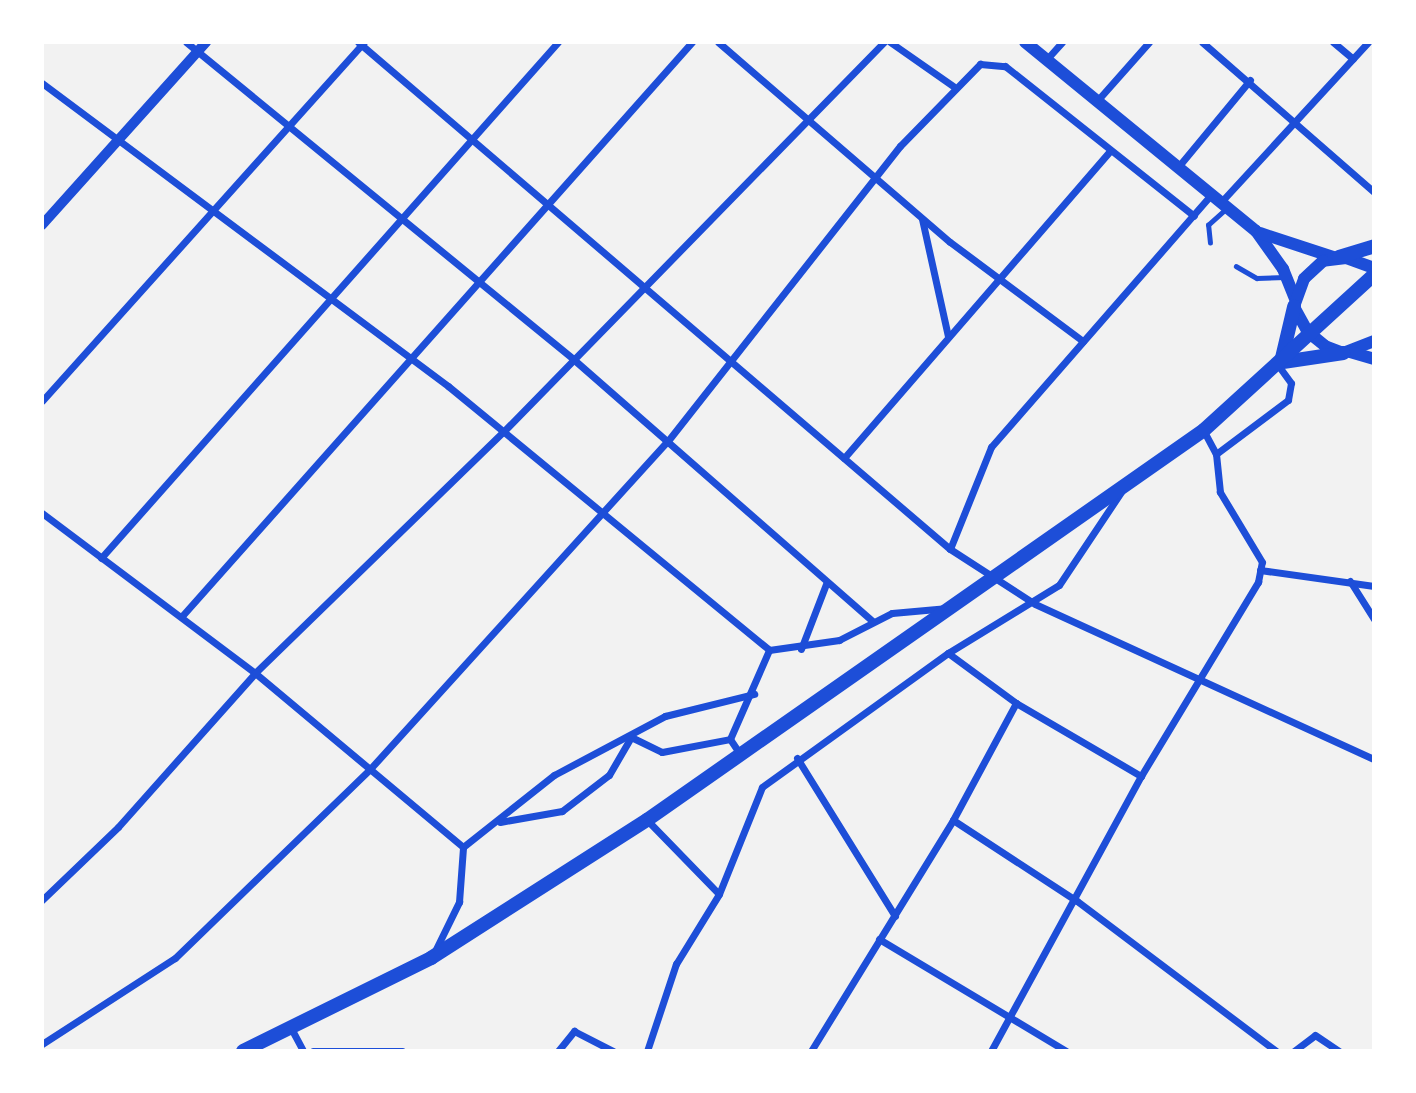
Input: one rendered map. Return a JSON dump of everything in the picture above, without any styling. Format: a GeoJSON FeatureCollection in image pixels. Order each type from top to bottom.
{"type":"FeatureCollection","features":[{"type":"Feature","properties":{"kind":"highway"},"geometry":{"type":"LineString","coordinates":[[1336,257],[1374,246]]}},
{"type":"Feature","properties":{"kind":"highway"},"geometry":{"type":"LineString","coordinates":[[243,1051],[292,1030],[431,958],[646,820],[1204,430],[1311,337],[1374,275]]}},
{"type":"Feature","properties":{"kind":"highway"},"geometry":{"type":"LineString","coordinates":[[1280,363],[1294,303]]}},
{"type":"Feature","properties":{"kind":"highway"},"geometry":{"type":"LineString","coordinates":[[1280,363],[1346,352]]}},
{"type":"Feature","properties":{"kind":"main road"},"geometry":{"type":"LineString","coordinates":[[1025,42],[1256,232],[1286,277],[1294,303],[1311,337],[1346,352],[1374,359]]}},
{"type":"Feature","properties":{"kind":"main road"},"geometry":{"type":"LineString","coordinates":[[1256,232],[1374,268]]}},
{"type":"Feature","properties":{"kind":"main road"},"geometry":{"type":"LineString","coordinates":[[1294,303],[1310,270],[1336,257]]}},
{"type":"Feature","properties":{"kind":"main road"},"geometry":{"type":"LineString","coordinates":[[1346,352],[1374,341]]}},
{"type":"Feature","properties":{"kind":"street"},"geometry":{"type":"LineString","coordinates":[[186,42],[572,358],[826,584],[872,621]]}},
{"type":"Feature","properties":{"kind":"street"},"geometry":{"type":"LineString","coordinates":[[42,225],[206,42]]}},
{"type":"Feature","properties":{"kind":"street"},"geometry":{"type":"LineString","coordinates":[[101,558],[558,42]]}},
{"type":"Feature","properties":{"kind":"street"},"geometry":{"type":"LineString","coordinates":[[181,616],[692,42]]}},
{"type":"Feature","properties":{"kind":"street"},"geometry":{"type":"LineString","coordinates":[[718,42],[876,176],[922,219],[1001,275],[1083,341]]}},
{"type":"Feature","properties":{"kind":"street"},"geometry":{"type":"LineString","coordinates":[[42,900],[148,792],[255,673],[503,432],[572,358],[809,121],[884,42]]}},
{"type":"Feature","properties":{"kind":"street"},"geometry":{"type":"LineString","coordinates":[[890,42],[953,86]]}},
{"type":"Feature","properties":{"kind":"street"},"geometry":{"type":"LineString","coordinates":[[1046,60],[1062,42]]}},
{"type":"Feature","properties":{"kind":"street"},"geometry":{"type":"LineString","coordinates":[[1095,102],[1149,42]]}},
{"type":"Feature","properties":{"kind":"street"},"geometry":{"type":"LineString","coordinates":[[1202,42],[1250,80],[1374,192]]}},
{"type":"Feature","properties":{"kind":"street"},"geometry":{"type":"LineString","coordinates":[[1333,42],[1353,59]]}},
{"type":"Feature","properties":{"kind":"street"},"geometry":{"type":"LineString","coordinates":[[950,549],[991,447],[1194,216],[1220,201],[1368,42]]}},
{"type":"Feature","properties":{"kind":"street"},"geometry":{"type":"LineString","coordinates":[[42,401],[211,208],[289,128],[362,43],[545,206],[734,363],[950,549],[1035,604],[1201,676],[1374,759]]}},
{"type":"Feature","properties":{"kind":"street"},"geometry":{"type":"LineString","coordinates":[[42,1044],[175,958],[370,769],[599,513],[667,442],[734,363],[876,176],[953,86],[981,64],[1005,66],[1194,216]]}},
{"type":"Feature","properties":{"kind":"street"},"geometry":{"type":"LineString","coordinates":[[1178,167],[1250,80]]}},
{"type":"Feature","properties":{"kind":"street"},"geometry":{"type":"LineString","coordinates":[[42,83],[409,357],[769,650],[801,649],[839,640],[872,621],[924,606],[949,608]]}},
{"type":"Feature","properties":{"kind":"street"},"geometry":{"type":"LineString","coordinates":[[844,458],[1110,151]]}},
{"type":"Feature","properties":{"kind":"street"},"geometry":{"type":"LineString","coordinates":[[922,219],[948,336]]}},
{"type":"Feature","properties":{"kind":"street"},"geometry":{"type":"LineString","coordinates":[[1216,454],[1288,400],[1292,383],[1280,363]]}},
{"type":"Feature","properties":{"kind":"street"},"geometry":{"type":"LineString","coordinates":[[992,1051],[1077,901],[1141,776],[1260,570],[1251,539],[1220,492],[1216,454],[1204,430]]}},
{"type":"Feature","properties":{"kind":"street"},"geometry":{"type":"LineString","coordinates":[[647,1051],[676,964],[719,894],[751,804],[797,758],[948,653],[1035,604],[1085,552],[1123,488]]}},
{"type":"Feature","properties":{"kind":"street"},"geometry":{"type":"LineString","coordinates":[[42,513],[255,673],[463,847]]}},
{"type":"Feature","properties":{"kind":"street"},"geometry":{"type":"LineString","coordinates":[[1260,570],[1374,586]]}},
{"type":"Feature","properties":{"kind":"street"},"geometry":{"type":"LineString","coordinates":[[1350,581],[1374,619]]}},
{"type":"Feature","properties":{"kind":"street"},"geometry":{"type":"LineString","coordinates":[[801,649],[826,584]]}},
{"type":"Feature","properties":{"kind":"street"},"geometry":{"type":"LineString","coordinates":[[730,739],[754,694],[769,650]]}},
{"type":"Feature","properties":{"kind":"street"},"geometry":{"type":"LineString","coordinates":[[948,653],[1016,703],[1141,776]]}},
{"type":"Feature","properties":{"kind":"street"},"geometry":{"type":"LineString","coordinates":[[463,847],[499,822],[554,775],[687,707],[754,694]]}},
{"type":"Feature","properties":{"kind":"street"},"geometry":{"type":"LineString","coordinates":[[811,1051],[953,820],[1016,703]]}},
{"type":"Feature","properties":{"kind":"street"},"geometry":{"type":"LineString","coordinates":[[631,737],[662,752],[730,739]]}},
{"type":"Feature","properties":{"kind":"street"},"geometry":{"type":"LineString","coordinates":[[499,822],[562,811],[609,775],[631,737]]}},
{"type":"Feature","properties":{"kind":"street"},"geometry":{"type":"LineString","coordinates":[[730,739],[740,754]]}},
{"type":"Feature","properties":{"kind":"street"},"geometry":{"type":"LineString","coordinates":[[797,758],[895,916]]}},
{"type":"Feature","properties":{"kind":"street"},"geometry":{"type":"LineString","coordinates":[[646,820],[719,894]]}},
{"type":"Feature","properties":{"kind":"street"},"geometry":{"type":"LineString","coordinates":[[953,820],[1077,901],[1276,1051]]}},
{"type":"Feature","properties":{"kind":"street"},"geometry":{"type":"LineString","coordinates":[[431,958],[459,902],[463,847]]}},
{"type":"Feature","properties":{"kind":"street"},"geometry":{"type":"LineString","coordinates":[[879,939],[1066,1051]]}},
{"type":"Feature","properties":{"kind":"street"},"geometry":{"type":"LineString","coordinates":[[292,1030],[303,1051]]}},
{"type":"Feature","properties":{"kind":"street"},"geometry":{"type":"LineString","coordinates":[[558,1051],[574,1031],[613,1051]]}},
{"type":"Feature","properties":{"kind":"street"},"geometry":{"type":"LineString","coordinates":[[1294,1051],[1315,1035],[1339,1051]]}},
{"type":"Feature","properties":{"kind":"street"},"geometry":{"type":"LineString","coordinates":[[313,1051],[402,1051]]}},
{"type":"Feature","properties":{"kind":"lane"},"geometry":{"type":"LineString","coordinates":[[1210,243],[1208,225],[1220,201]]}},
{"type":"Feature","properties":{"kind":"lane"},"geometry":{"type":"LineString","coordinates":[[1236,267],[1257,278],[1286,277]]}}]}
